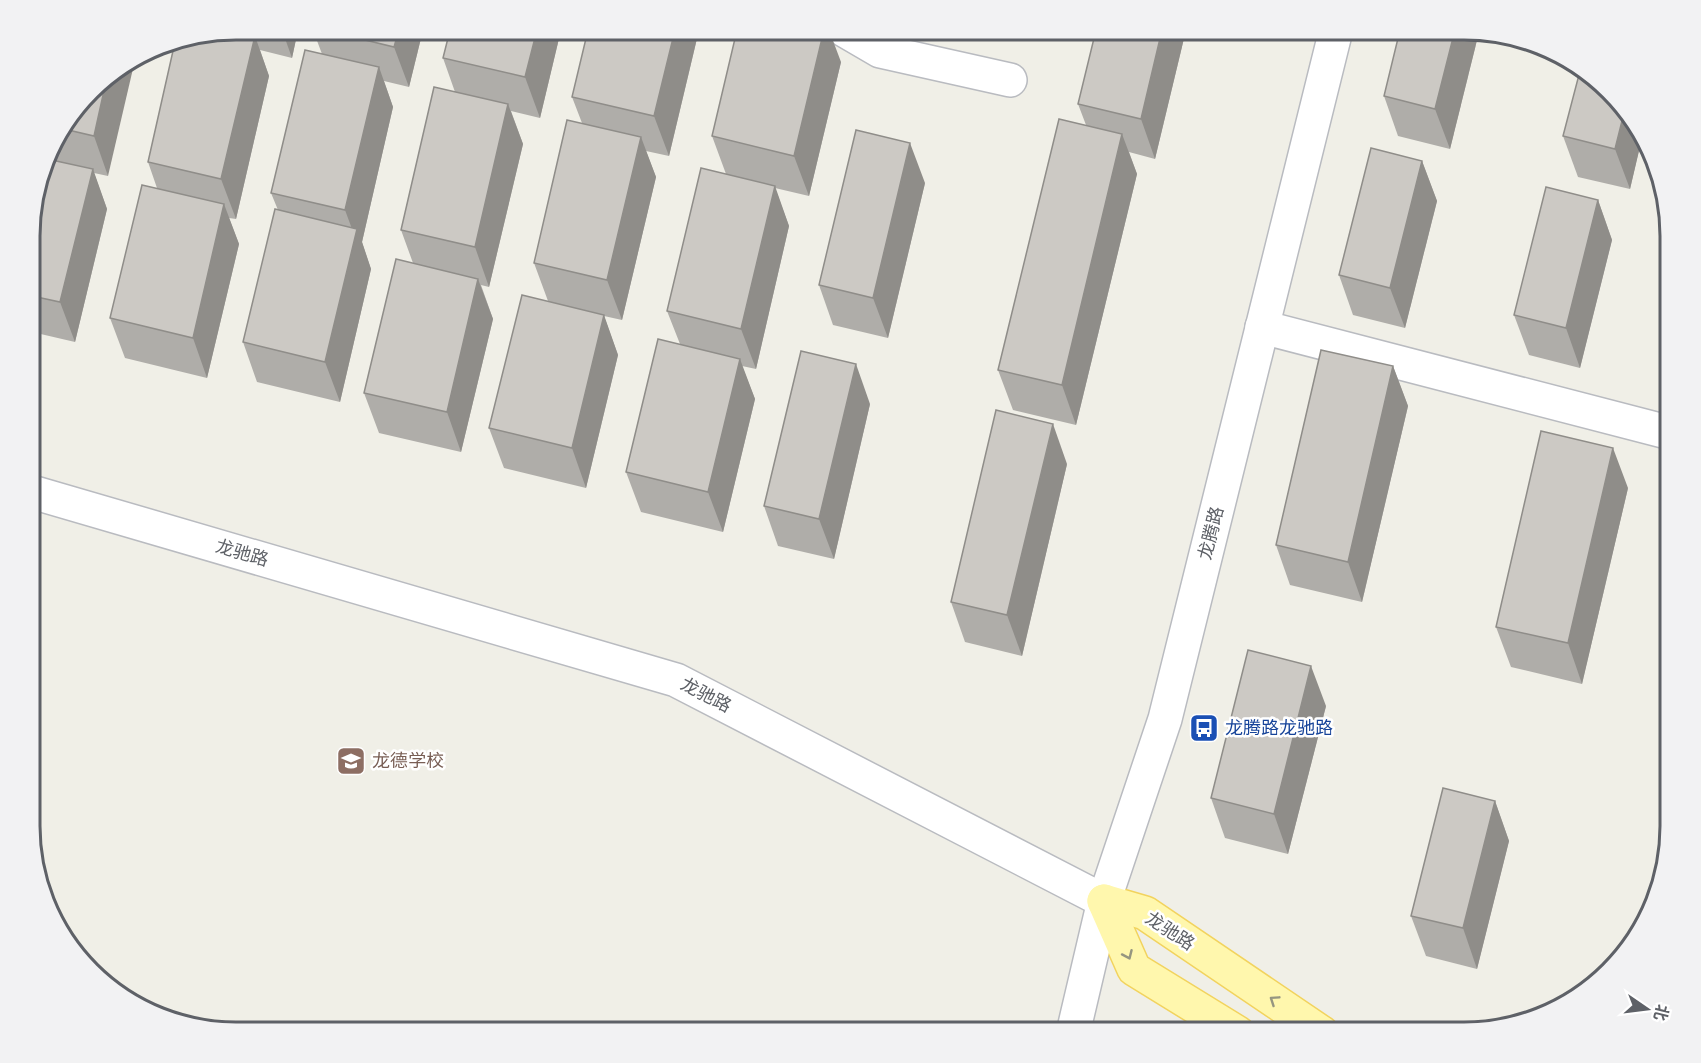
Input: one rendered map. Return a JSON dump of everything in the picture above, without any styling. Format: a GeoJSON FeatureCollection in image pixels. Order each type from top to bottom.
{"type":"FeatureCollection","features":[{"type":"Feature","properties":{"kind":"main road"},"geometry":{"type":"LineString","coordinates":[[1104,902],[1134,969],[1220,1022]]}},
{"type":"Feature","properties":{"kind":"main road","name":"龙驰路"},"geometry":{"type":"LineString","coordinates":[[1104,902],[1145,913],[1306,1022]]}},
{"type":"Feature","properties":{"kind":"street"},"geometry":{"type":"LineString","coordinates":[[862,40],[880,51],[1010,80]]}},
{"type":"Feature","properties":{"kind":"street","name":"龙腾路"},"geometry":{"type":"LineString","coordinates":[[1076,1022],[1104,902],[1165,719],[1333,40]]}},
{"type":"Feature","properties":{"kind":"street"},"geometry":{"type":"LineString","coordinates":[[1262,327],[1660,430]]}},
{"type":"Feature","properties":{"kind":"street","name":"龙驰路"},"geometry":{"type":"LineString","coordinates":[[40,494],[676,680],[1104,902]]}},
{"type":"Feature","properties":{"kind":"building"},"geometry":{"type":"Polygon","coordinates":[[[1093,40],[1160,40],[1141,119],[1078,104],[1093,40]]]}},
{"type":"Feature","properties":{"kind":"building"},"geometry":{"type":"Polygon","coordinates":[[[1398,40],[1452,40],[1435,109],[1384,96],[1398,40]]]}},
{"type":"Feature","properties":{"kind":"building"},"geometry":{"type":"Polygon","coordinates":[[[254,41],[221,179],[148,162],[173,51],[199,44],[254,41]]]}},
{"type":"Feature","properties":{"kind":"building"},"geometry":{"type":"Polygon","coordinates":[[[369,41],[396,41],[394,47],[369,41]]]}},
{"type":"Feature","properties":{"kind":"building"},"geometry":{"type":"Polygon","coordinates":[[[447,41],[534,41],[525,77],[443,58],[447,41]]]}},
{"type":"Feature","properties":{"kind":"building"},"geometry":{"type":"Polygon","coordinates":[[[585,41],[672,41],[654,116],[572,97],[585,41]]]}},
{"type":"Feature","properties":{"kind":"building"},"geometry":{"type":"Polygon","coordinates":[[[735,41],[821,41],[794,156],[712,136],[735,41]]]}},
{"type":"Feature","properties":{"kind":"building"},"geometry":{"type":"Polygon","coordinates":[[[305,50],[379,67],[345,210],[271,193],[305,50]]]}},
{"type":"Feature","properties":{"kind":"building"},"geometry":{"type":"Polygon","coordinates":[[[1578,78],[1594,89],[1622,120],[1615,149],[1563,136],[1578,78]]]}},
{"type":"Feature","properties":{"kind":"building"},"geometry":{"type":"Polygon","coordinates":[[[434,87],[508,104],[475,247],[401,230],[434,87]]]}},
{"type":"Feature","properties":{"kind":"building"},"geometry":{"type":"Polygon","coordinates":[[[104,92],[94,136],[72,131],[81,117],[104,92]]]}},
{"type":"Feature","properties":{"kind":"building"},"geometry":{"type":"Polygon","coordinates":[[[1059,119],[1122,134],[1062,385],[998,370],[1059,119]]]}},
{"type":"Feature","properties":{"kind":"building"},"geometry":{"type":"Polygon","coordinates":[[[567,120],[641,137],[607,280],[534,263],[567,120]]]}},
{"type":"Feature","properties":{"kind":"building"},"geometry":{"type":"Polygon","coordinates":[[[856,130],[910,143],[873,298],[819,285],[856,130]]]}},
{"type":"Feature","properties":{"kind":"building"},"geometry":{"type":"Polygon","coordinates":[[[1371,148],[1422,161],[1390,288],[1339,275],[1371,148]]]}},
{"type":"Feature","properties":{"kind":"building"},"geometry":{"type":"Polygon","coordinates":[[[56,161],[93,169],[60,302],[40,298],[42,211],[56,161]]]}},
{"type":"Feature","properties":{"kind":"building"},"geometry":{"type":"Polygon","coordinates":[[[701,168],[775,186],[741,329],[667,311],[701,168]]]}},
{"type":"Feature","properties":{"kind":"building"},"geometry":{"type":"Polygon","coordinates":[[[142,185],[224,204],[193,338],[110,318],[142,185]]]}},
{"type":"Feature","properties":{"kind":"building"},"geometry":{"type":"Polygon","coordinates":[[[1546,187],[1598,200],[1566,328],[1514,315],[1546,187]]]}},
{"type":"Feature","properties":{"kind":"building"},"geometry":{"type":"Polygon","coordinates":[[[275,209],[357,229],[325,362],[243,342],[275,209]]]}},
{"type":"Feature","properties":{"kind":"building"},"geometry":{"type":"Polygon","coordinates":[[[396,259],[478,279],[447,412],[364,393],[396,259]]]}},
{"type":"Feature","properties":{"kind":"building"},"geometry":{"type":"Polygon","coordinates":[[[522,295],[604,315],[572,448],[489,428],[522,295]]]}},
{"type":"Feature","properties":{"kind":"building"},"geometry":{"type":"Polygon","coordinates":[[[658,339],[740,359],[708,492],[626,472],[658,339]]]}},
{"type":"Feature","properties":{"kind":"building"},"geometry":{"type":"Polygon","coordinates":[[[1321,350],[1393,366],[1348,562],[1276,545],[1321,350]]]}},
{"type":"Feature","properties":{"kind":"building"},"geometry":{"type":"Polygon","coordinates":[[[801,351],[856,364],[819,519],[764,506],[801,351]]]}},
{"type":"Feature","properties":{"kind":"building"},"geometry":{"type":"Polygon","coordinates":[[[996,410],[1053,424],[1007,615],[951,602],[996,410]]]}},
{"type":"Feature","properties":{"kind":"building"},"geometry":{"type":"Polygon","coordinates":[[[1541,431],[1613,448],[1568,643],[1496,627],[1541,431]]]}},
{"type":"Feature","properties":{"kind":"building"},"geometry":{"type":"Polygon","coordinates":[[[1248,650],[1311,666],[1274,814],[1211,798],[1248,650]]]}},
{"type":"Feature","properties":{"kind":"building"},"geometry":{"type":"Polygon","coordinates":[[[1443,788],[1495,801],[1463,928],[1411,916],[1443,788]]]}},
{"type":"Feature","properties":{"kind":"place","name":"龙腾路龙驰路"},"geometry":{"type":"Point","coordinates":[1204,728]}},
{"type":"Feature","properties":{"kind":"place","name":"龙德学校"},"geometry":{"type":"Point","coordinates":[351,761]}}]}
